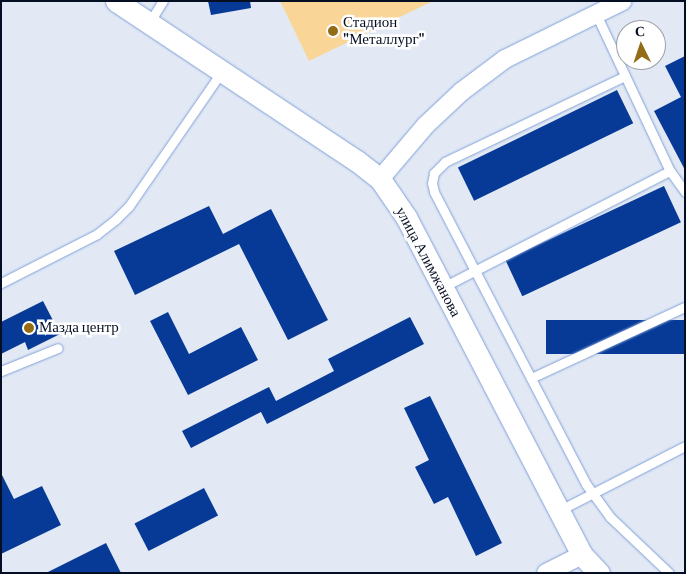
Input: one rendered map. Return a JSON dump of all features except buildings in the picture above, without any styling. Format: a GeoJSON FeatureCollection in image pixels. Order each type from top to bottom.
{"type":"FeatureCollection","features":[{"type":"Feature","properties":{"kind":"street","name":"улица Алимжанова"},"geometry":{"type":"LineString","coordinates":[[116,1],[357,161],[380,179],[406,217],[582,555],[599,573]]}},
{"type":"Feature","properties":{"kind":"street"},"geometry":{"type":"LineString","coordinates":[[380,179],[426,125],[461,92],[505,59],[623,1]]}},
{"type":"Feature","properties":{"kind":"street"},"geometry":{"type":"LineString","coordinates":[[546,573],[582,555]]}},
{"type":"Feature","properties":{"kind":"lane"},"geometry":{"type":"LineString","coordinates":[[148,23],[163,1]]}},
{"type":"Feature","properties":{"kind":"lane"},"geometry":{"type":"LineString","coordinates":[[596,14],[670,171],[685,192]]}},
{"type":"Feature","properties":{"kind":"lane"},"geometry":{"type":"LineString","coordinates":[[1,283],[98,234],[130,206],[222,71]]}},
{"type":"Feature","properties":{"kind":"lane"},"geometry":{"type":"LineString","coordinates":[[625,76],[438,166],[432,178],[434,192],[593,495],[610,516],[669,573]]}},
{"type":"Feature","properties":{"kind":"lane"},"geometry":{"type":"LineString","coordinates":[[442,288],[670,171]]}},
{"type":"Feature","properties":{"kind":"lane"},"geometry":{"type":"LineString","coordinates":[[531,378],[685,307]]}},
{"type":"Feature","properties":{"kind":"lane"},"geometry":{"type":"LineString","coordinates":[[1,371],[58,348]]}},
{"type":"Feature","properties":{"kind":"lane"},"geometry":{"type":"LineString","coordinates":[[560,510],[593,495],[685,446]]}},
{"type":"Feature","properties":{"kind":"shaded area","name":"Стадион \"Металлург\""},"geometry":{"type":"Polygon","coordinates":[[[280,1],[433,1],[309,61],[280,1]]]}},
{"type":"Feature","properties":{"kind":"place","name":"Стадион \"Металлург\""},"geometry":{"type":"Point","coordinates":[333,31]}},
{"type":"Feature","properties":{"kind":"place","name":"Мазда центр"},"geometry":{"type":"Point","coordinates":[29,328]}}]}
